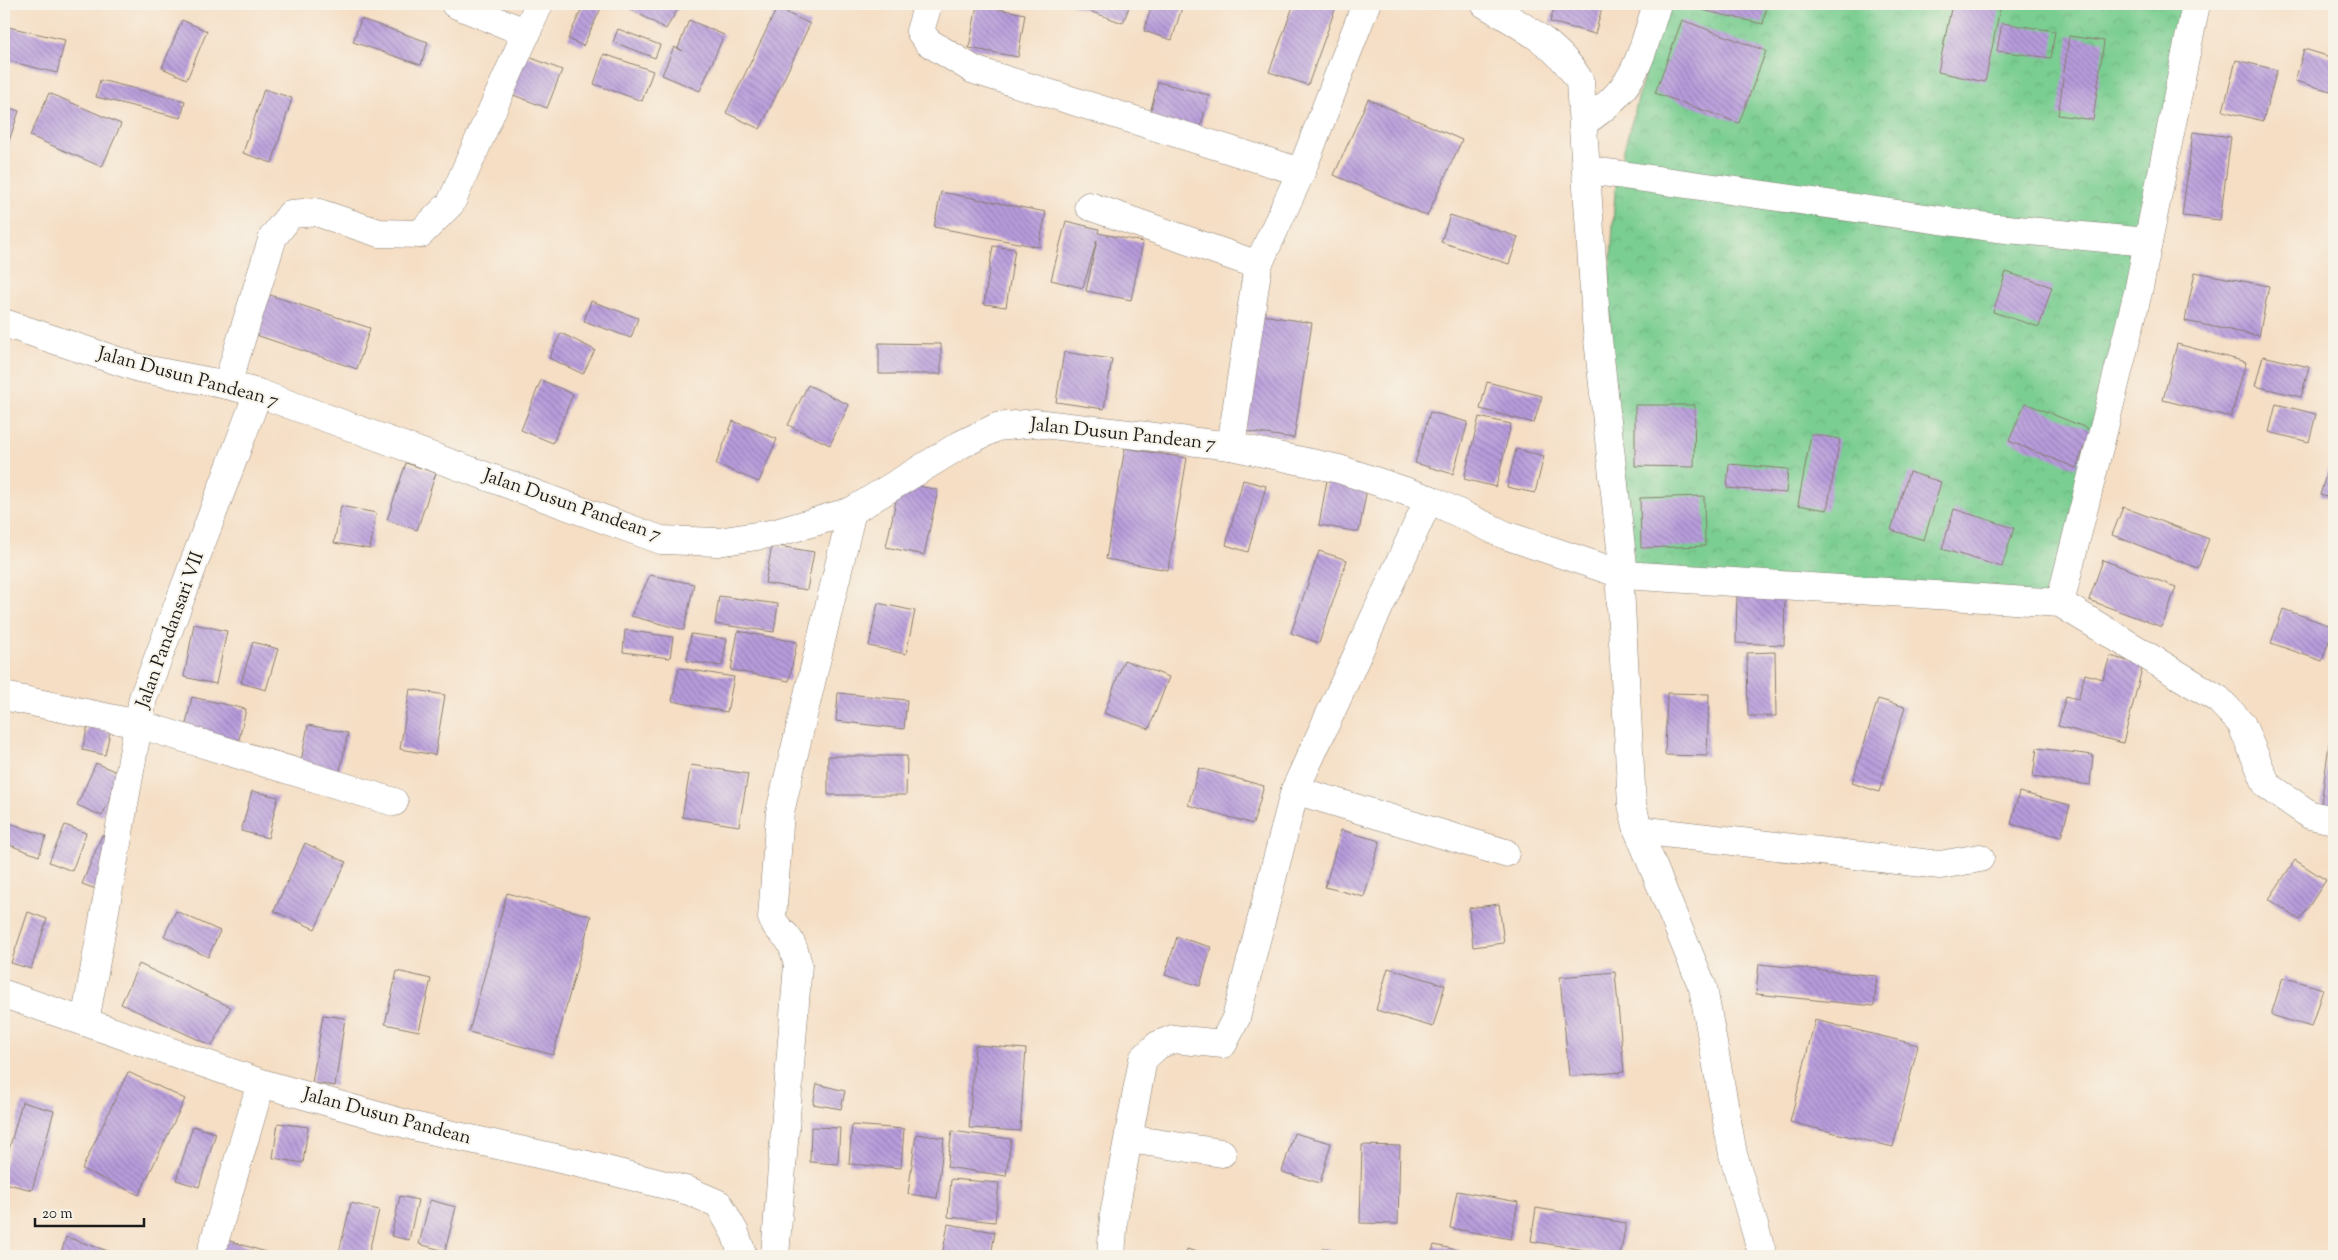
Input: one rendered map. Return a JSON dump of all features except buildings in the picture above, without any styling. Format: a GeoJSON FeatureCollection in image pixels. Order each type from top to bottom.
{"type":"FeatureCollection","features":[{"type":"Feature","properties":{"kind":"street"},"geometry":{"type":"LineString","coordinates":[[455,4],[527,33]]}},
{"type":"Feature","properties":{"kind":"street"},"geometry":{"type":"LineString","coordinates":[[227,385],[273,237],[291,214],[316,212],[379,233],[420,234],[450,203],[540,4]]}},
{"type":"Feature","properties":{"kind":"street"},"geometry":{"type":"LineString","coordinates":[[928,4],[920,31],[928,42],[974,70],[1301,172]]}},
{"type":"Feature","properties":{"kind":"street"},"geometry":{"type":"LineString","coordinates":[[1231,446],[1258,265],[1301,172],[1366,4]]}},
{"type":"Feature","properties":{"kind":"street"},"geometry":{"type":"LineString","coordinates":[[1485,4],[1535,34],[1574,72],[1580,82],[1596,321],[1624,575],[1620,588],[1632,804],[1638,830],[1703,988],[1733,1154],[1764,1256]]}},
{"type":"Feature","properties":{"kind":"street"},"geometry":{"type":"LineString","coordinates":[[1584,122],[1604,109],[1628,82],[1638,63],[1656,4]]}},
{"type":"Feature","properties":{"kind":"street"},"geometry":{"type":"LineString","coordinates":[[2196,4],[2148,242],[2096,466],[2060,603],[2218,699],[2242,723],[2267,785],[2310,815],[2334,820]]}},
{"type":"Feature","properties":{"kind":"street"},"geometry":{"type":"LineString","coordinates":[[1587,170],[1996,228],[2148,242]]}},
{"type":"Feature","properties":{"kind":"street"},"geometry":{"type":"LineString","coordinates":[[1090,206],[1258,265]]}},
{"type":"Feature","properties":{"kind":"street","name":"Jalan Dusun Pandean 7"},"geometry":{"type":"LineString","coordinates":[[4,323],[139,368],[258,393],[661,540],[718,542],[776,533],[852,511],[960,445],[997,428],[1035,423],[1231,446],[1339,469],[1429,499],[1505,535],[1624,575],[2060,603]]}},
{"type":"Feature","properties":{"kind":"street","name":"Jalan Pandansari VII"},"geometry":{"type":"LineString","coordinates":[[85,1022],[143,698],[258,393]]}},
{"type":"Feature","properties":{"kind":"street"},"geometry":{"type":"LineString","coordinates":[[1111,1256],[1114,1215],[1143,1059],[1158,1045],[1173,1039],[1223,1044],[1236,1018],[1295,790],[1429,499]]}},
{"type":"Feature","properties":{"kind":"street"},"geometry":{"type":"LineString","coordinates":[[774,1256],[798,964],[793,946],[786,936],[778,930],[772,918],[780,812],[852,511]]}},
{"type":"Feature","properties":{"kind":"street"},"geometry":{"type":"LineString","coordinates":[[4,696],[138,724],[394,802]]}},
{"type":"Feature","properties":{"kind":"street"},"geometry":{"type":"LineString","coordinates":[[1295,790],[1505,853]]}},
{"type":"Feature","properties":{"kind":"street"},"geometry":{"type":"LineString","coordinates":[[1638,830],[1940,865],[1980,858]]}},
{"type":"Feature","properties":{"kind":"street","name":"Jalan Dusun Pandean"},"geometry":{"type":"LineString","coordinates":[[4,994],[261,1083],[417,1127],[689,1190],[719,1204],[735,1233],[743,1256]]}},
{"type":"Feature","properties":{"kind":"street"},"geometry":{"type":"LineString","coordinates":[[210,1256],[261,1083]]}},
{"type":"Feature","properties":{"kind":"street"},"geometry":{"type":"LineString","coordinates":[[1129,1139],[1222,1153]]}},
{"type":"Feature","properties":{"kind":"green space"},"geometry":{"type":"Polygon","coordinates":[[[1664,4],[2196,4],[2060,603],[1620,588],[1609,292],[1615,191],[1623,153],[1664,4]]]}}]}
